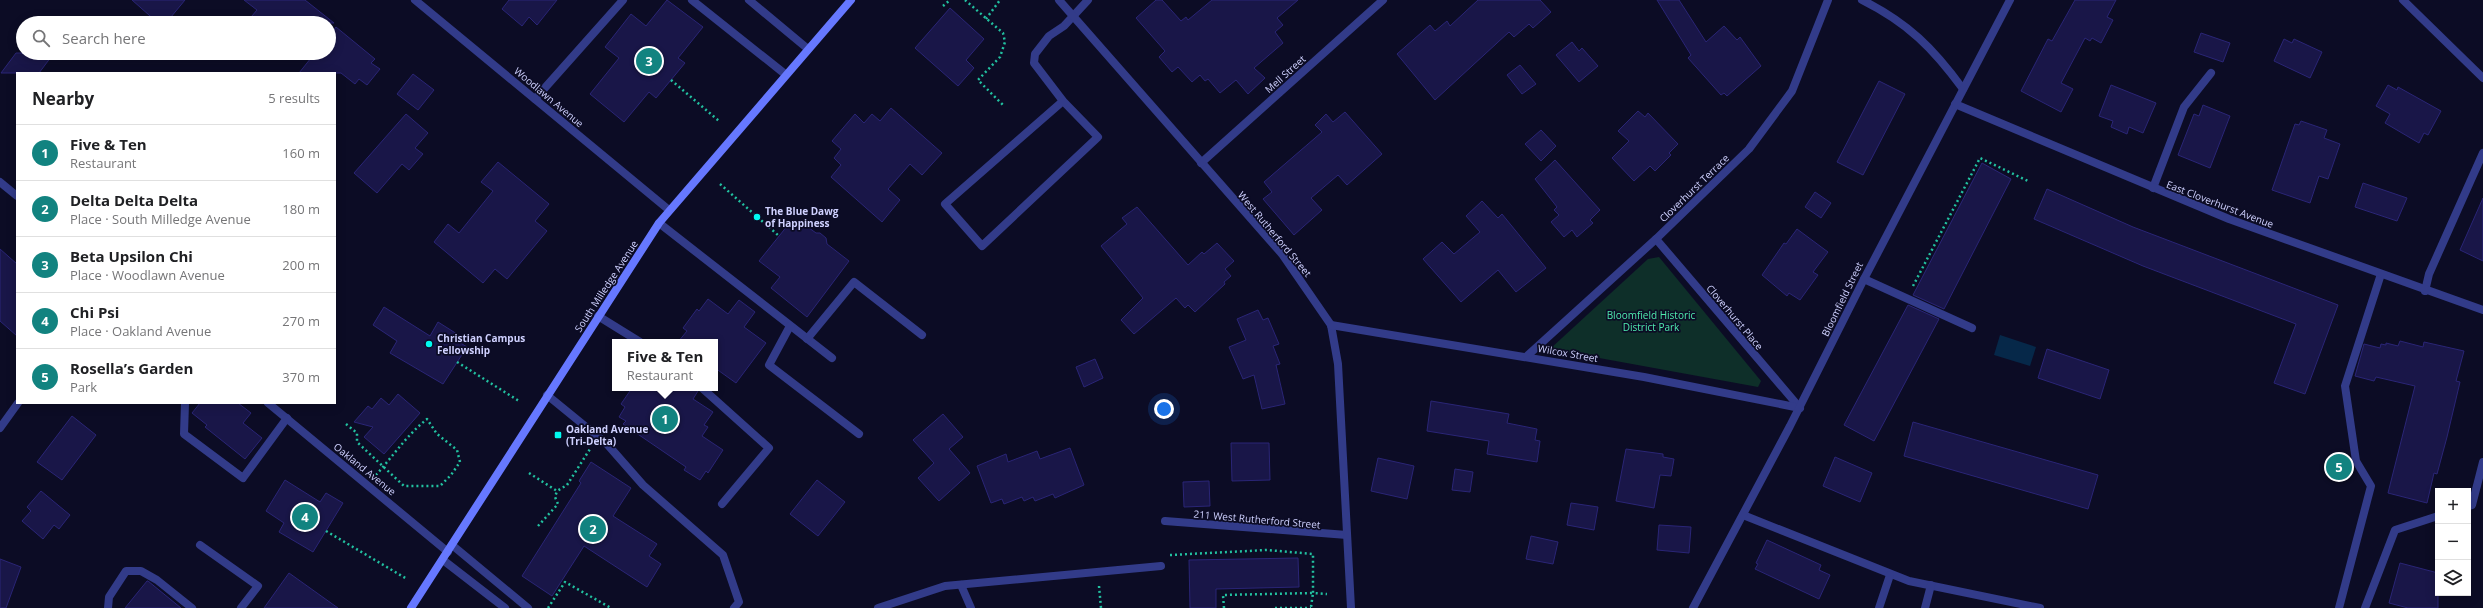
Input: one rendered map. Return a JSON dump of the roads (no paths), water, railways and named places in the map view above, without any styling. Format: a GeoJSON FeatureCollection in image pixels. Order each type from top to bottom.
{"type":"FeatureCollection","features":[{"type":"Feature","properties":{"kind":"main road","name":"South Milledge Avenue"},"geometry":{"type":"LineString","coordinates":[[411,608],[659,223],[785,74],[851,0]]}},
{"type":"Feature","properties":{"kind":"street","name":"Woodlawn Avenue"},"geometry":{"type":"LineString","coordinates":[[415,0],[669,210]]}},
{"type":"Feature","properties":{"kind":"street"},"geometry":{"type":"LineString","coordinates":[[535,99],[622,0]]}},
{"type":"Feature","properties":{"kind":"street"},"geometry":{"type":"LineString","coordinates":[[692,0],[785,74]]}},
{"type":"Feature","properties":{"kind":"street"},"geometry":{"type":"LineString","coordinates":[[748,0],[808,49]]}},
{"type":"Feature","properties":{"kind":"street","name":"West Rutherford Street"},"geometry":{"type":"LineString","coordinates":[[1059,0],[1282,254],[1332,324],[1338,364],[1351,608]]}},
{"type":"Feature","properties":{"kind":"street"},"geometry":{"type":"LineString","coordinates":[[1063,100],[945,204],[982,246],[1098,137],[1063,100],[1034,63],[1035,54],[1049,36],[1064,26],[1088,0]]}},
{"type":"Feature","properties":{"kind":"street","name":"Mell Street"},"geometry":{"type":"LineString","coordinates":[[1201,163],[1383,0]]}},
{"type":"Feature","properties":{"kind":"street","name":"Cloverhurst Terrace"},"geometry":{"type":"LineString","coordinates":[[1527,356],[1656,239],[1749,149],[1792,90],[1828,0]]}},
{"type":"Feature","properties":{"kind":"street"},"geometry":{"type":"LineString","coordinates":[[1862,0],[1907,27],[1927,43],[1963,89]]}},
{"type":"Feature","properties":{"kind":"street","name":"Bloomfield Street"},"geometry":{"type":"LineString","coordinates":[[1693,608],[1800,408],[1864,278],[1954,104],[2010,0]]}},
{"type":"Feature","properties":{"kind":"street"},"geometry":{"type":"LineString","coordinates":[[2403,0],[2483,78]]}},
{"type":"Feature","properties":{"kind":"street"},"geometry":{"type":"LineString","coordinates":[[2153,188],[2184,107],[2211,73]]}},
{"type":"Feature","properties":{"kind":"street","name":"East Cloverhurst Avenue"},"geometry":{"type":"LineString","coordinates":[[1954,104],[2153,188],[2425,291],[2483,310]]}},
{"type":"Feature","properties":{"kind":"street"},"geometry":{"type":"LineString","coordinates":[[2425,291],[2429,274],[2483,153]]}},
{"type":"Feature","properties":{"kind":"street"},"geometry":{"type":"LineString","coordinates":[[0,182],[16,195]]}},
{"type":"Feature","properties":{"kind":"street"},"geometry":{"type":"LineString","coordinates":[[659,223],[832,358]]}},
{"type":"Feature","properties":{"kind":"street","name":"Cloverhurst Place"},"geometry":{"type":"LineString","coordinates":[[1656,239],[1800,408]]}},
{"type":"Feature","properties":{"kind":"street"},"geometry":{"type":"LineString","coordinates":[[2339,608],[2371,486],[2356,461],[2345,386],[2381,274]]}},
{"type":"Feature","properties":{"kind":"street"},"geometry":{"type":"LineString","coordinates":[[1864,278],[1972,328]]}},
{"type":"Feature","properties":{"kind":"street"},"geometry":{"type":"LineString","coordinates":[[807,339],[854,282],[922,335]]}},
{"type":"Feature","properties":{"kind":"street"},"geometry":{"type":"LineString","coordinates":[[598,316],[635,339]]}},
{"type":"Feature","properties":{"kind":"street","name":"Wilcox Street"},"geometry":{"type":"LineString","coordinates":[[1332,324],[1527,356],[1800,408]]}},
{"type":"Feature","properties":{"kind":"street"},"geometry":{"type":"LineString","coordinates":[[790,326],[769,365],[859,434]]}},
{"type":"Feature","properties":{"kind":"street"},"geometry":{"type":"LineString","coordinates":[[705,391],[769,448],[722,504]]}},
{"type":"Feature","properties":{"kind":"street"},"geometry":{"type":"LineString","coordinates":[[547,395],[598,436],[643,485],[723,555],[739,602],[734,608]]}},
{"type":"Feature","properties":{"kind":"street"},"geometry":{"type":"LineString","coordinates":[[0,428],[17,404]]}},
{"type":"Feature","properties":{"kind":"street"},"geometry":{"type":"LineString","coordinates":[[185,404],[184,434],[243,478],[287,418]]}},
{"type":"Feature","properties":{"kind":"street","name":"Oakland Avenue"},"geometry":{"type":"LineString","coordinates":[[269,404],[369,485],[528,608]]}},
{"type":"Feature","properties":{"kind":"street"},"geometry":{"type":"LineString","coordinates":[[2471,505],[2483,462]]}},
{"type":"Feature","properties":{"kind":"street"},"geometry":{"type":"LineString","coordinates":[[1743,515],[1890,575],[2040,608]]}},
{"type":"Feature","properties":{"kind":"street"},"geometry":{"type":"LineString","coordinates":[[2365,608],[2395,530],[2435,517]]}},
{"type":"Feature","properties":{"kind":"street","name":"211 West Rutherford Street"},"geometry":{"type":"LineString","coordinates":[[1165,521],[1347,535]]}},
{"type":"Feature","properties":{"kind":"street"},"geometry":{"type":"LineString","coordinates":[[200,545],[258,586],[241,608]]}},
{"type":"Feature","properties":{"kind":"street"},"geometry":{"type":"LineString","coordinates":[[443,560],[505,608]]}},
{"type":"Feature","properties":{"kind":"street"},"geometry":{"type":"LineString","coordinates":[[878,608],[945,586],[1161,566]]}},
{"type":"Feature","properties":{"kind":"street"},"geometry":{"type":"LineString","coordinates":[[108,608],[112,591],[126,571],[141,571],[157,580],[192,608]]}},
{"type":"Feature","properties":{"kind":"street"},"geometry":{"type":"LineString","coordinates":[[1879,608],[1890,575]]}},
{"type":"Feature","properties":{"kind":"street"},"geometry":{"type":"LineString","coordinates":[[961,585],[971,608]]}},
{"type":"Feature","properties":{"kind":"street"},"geometry":{"type":"LineString","coordinates":[[1925,608],[1931,585]]}},
{"type":"Feature","properties":{"kind":"water"},"geometry":{"type":"Polygon","coordinates":[[[2000,335],[2036,347],[2030,366],[1994,355],[2000,335]]]}},
{"type":"Feature","properties":{"kind":"place","name":"Beta Upsilon Chi"},"geometry":{"type":"Point","coordinates":[649,61]}},
{"type":"Feature","properties":{"kind":"place","name":"The Blue Dawg of Happiness"},"geometry":{"type":"Point","coordinates":[757,217]}},
{"type":"Feature","properties":{"kind":"place","name":"Christian Campus Fellowship"},"geometry":{"type":"Point","coordinates":[429,344]}},
{"type":"Feature","properties":{"kind":"place","name":"Five & Ten"},"geometry":{"type":"Point","coordinates":[665,419]}},
{"type":"Feature","properties":{"kind":"place","name":"Oakland Avenue (Tri-Delta)"},"geometry":{"type":"Point","coordinates":[558,435]}},
{"type":"Feature","properties":{"kind":"place","name":"Rosella’s Garden"},"geometry":{"type":"Point","coordinates":[2339,467]}},
{"type":"Feature","properties":{"kind":"place","name":"Chi Psi"},"geometry":{"type":"Point","coordinates":[305,517]}},
{"type":"Feature","properties":{"kind":"place","name":"Delta Delta Delta"},"geometry":{"type":"Point","coordinates":[593,529]}},
{"type":"Feature","properties":{"kind":"park label","name":"Bloomfield Historic District Park"},"geometry":{"type":"Point","coordinates":[1651,320]}}]}
